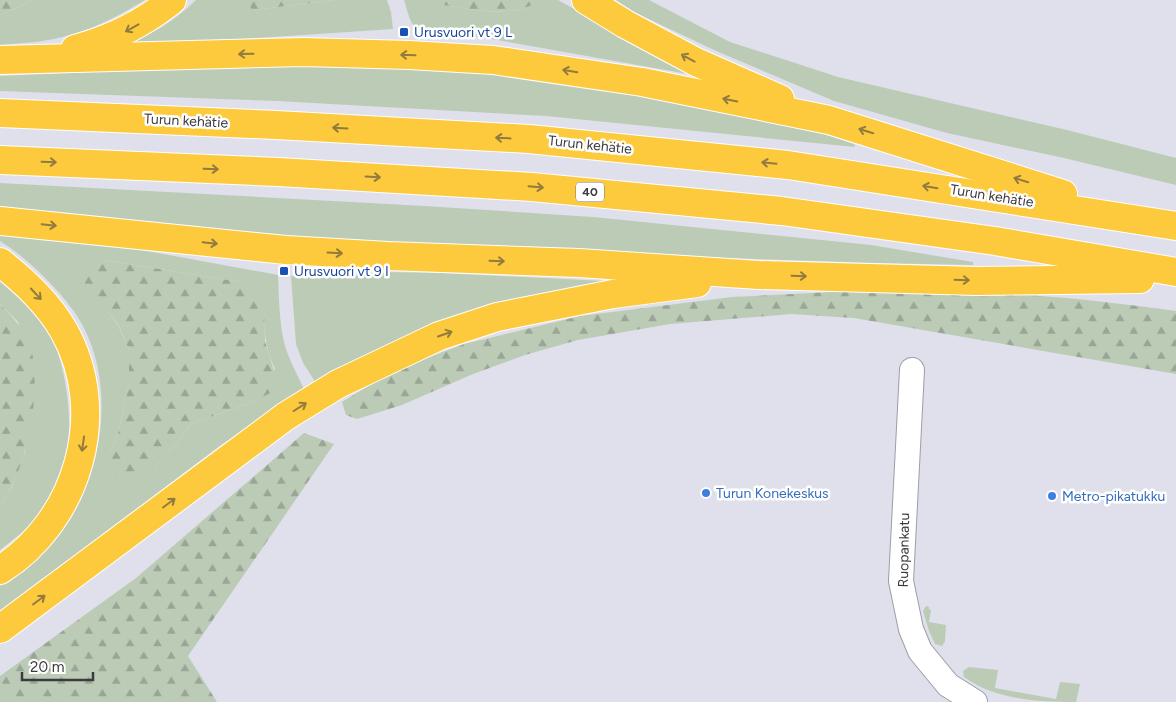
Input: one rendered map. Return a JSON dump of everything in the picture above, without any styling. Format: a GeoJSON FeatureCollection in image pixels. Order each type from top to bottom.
{"type":"FeatureCollection","features":[{"type":"Feature","properties":{"kind":"highway"},"geometry":{"type":"LineString","coordinates":[[43,58],[98,43],[123,33],[154,14],[172,0]]}},
{"type":"Feature","properties":{"kind":"highway"},"geometry":{"type":"LineString","coordinates":[[586,0],[625,24],[696,62],[829,120]]}},
{"type":"Feature","properties":{"kind":"highway"},"geometry":{"type":"LineString","coordinates":[[0,60],[304,52],[493,60],[642,82],[829,120],[1163,224]]}},
{"type":"Feature","properties":{"kind":"highway","name":"Turun kehätie"},"geometry":{"type":"LineString","coordinates":[[0,113],[266,124],[529,139],[788,165],[1163,224]]}},
{"type":"Feature","properties":{"kind":"highway","name":"40"},"geometry":{"type":"LineString","coordinates":[[0,160],[278,172],[551,188],[782,211],[995,241],[1176,272]]}},
{"type":"Feature","properties":{"kind":"highway"},"geometry":{"type":"LineString","coordinates":[[0,220],[286,250],[492,261],[578,263],[759,275],[977,280],[1176,278]]}},
{"type":"Feature","properties":{"kind":"highway"},"geometry":{"type":"LineString","coordinates":[[0,262],[37,294],[53,313],[65,333],[83,386],[85,422],[81,457],[61,508],[36,541],[0,570]]}},
{"type":"Feature","properties":{"kind":"highway"},"geometry":{"type":"LineString","coordinates":[[0,629],[286,416],[338,384],[384,361],[439,336],[497,317],[613,294],[759,275]]}},
{"type":"Feature","properties":{"kind":"street","name":"Ruopankatu"},"geometry":{"type":"LineString","coordinates":[[912,370],[901,581],[911,628],[920,651],[948,685],[975,702]]}},
{"type":"Feature","properties":{"kind":"green space"},"geometry":{"type":"Polygon","coordinates":[[[0,0],[34,0],[0,15],[0,0]]]}},
{"type":"Feature","properties":{"kind":"green space"},"geometry":{"type":"Polygon","coordinates":[[[34,0],[145,0],[90,29],[44,41],[0,45],[0,15],[34,0]]]}},
{"type":"Feature","properties":{"kind":"green space"},"geometry":{"type":"Polygon","coordinates":[[[196,0],[243,0],[254,10],[334,0],[387,0],[393,29],[122,47],[162,27],[180,15],[196,0]]]}},
{"type":"Feature","properties":{"kind":"green space"},"geometry":{"type":"Polygon","coordinates":[[[243,0],[334,0],[253,10],[243,0]]]}},
{"type":"Feature","properties":{"kind":"green space"},"geometry":{"type":"Polygon","coordinates":[[[404,0],[429,0],[434,3],[483,11],[509,11],[532,5],[532,0],[558,0],[694,75],[480,37],[423,33],[412,24],[404,0]]]}},
{"type":"Feature","properties":{"kind":"green space"},"geometry":{"type":"Polygon","coordinates":[[[429,0],[532,0],[532,5],[509,11],[483,11],[433,3],[429,0]]]}},
{"type":"Feature","properties":{"kind":"green space"},"geometry":{"type":"Polygon","coordinates":[[[616,0],[649,0],[730,42],[838,77],[1067,130],[1176,158],[1176,185],[1064,158],[947,133],[834,101],[714,50],[636,13],[616,0]]]}},
{"type":"Feature","properties":{"kind":"green space"},"geometry":{"type":"Polygon","coordinates":[[[276,64],[341,65],[475,72],[603,88],[799,126],[854,144],[855,147],[546,116],[277,101],[0,91],[0,76],[276,64]]]}},
{"type":"Feature","properties":{"kind":"green space"},"geometry":{"type":"Polygon","coordinates":[[[0,183],[593,217],[871,245],[973,262],[973,265],[727,258],[277,236],[0,208],[0,183]]]}},
{"type":"Feature","properties":{"kind":"green space"},"geometry":{"type":"Polygon","coordinates":[[[0,231],[92,241],[278,275],[282,334],[290,360],[304,389],[221,445],[0,612],[0,586],[45,552],[73,515],[85,490],[94,463],[100,436],[102,408],[100,380],[94,353],[78,317],[59,292],[35,268],[0,241],[0,231]],[[103,260],[103,305],[118,325],[129,350],[129,384],[118,434],[110,452],[154,467],[176,444],[191,424],[255,401],[275,369],[267,344],[264,302],[241,282],[103,260]]]}},
{"type":"Feature","properties":{"kind":"green space"},"geometry":{"type":"Polygon","coordinates":[[[103,260],[241,282],[256,291],[264,302],[265,341],[277,381],[272,392],[255,401],[191,424],[176,444],[154,467],[121,480],[108,472],[110,452],[118,434],[129,384],[129,350],[118,324],[85,284],[88,268],[103,260]]]}},
{"type":"Feature","properties":{"kind":"green space"},"geometry":{"type":"Polygon","coordinates":[[[386,272],[625,282],[316,383],[303,363],[296,344],[291,276],[334,278],[386,272]]]}},
{"type":"Feature","properties":{"kind":"green space"},"geometry":{"type":"Polygon","coordinates":[[[0,278],[33,309],[50,333],[65,382],[68,400],[69,434],[65,455],[47,502],[29,526],[0,550],[0,506],[12,487],[25,452],[35,378],[18,322],[0,304],[0,278]]]}},
{"type":"Feature","properties":{"kind":"green space"},"geometry":{"type":"Polygon","coordinates":[[[853,291],[1017,294],[1091,300],[1176,311],[1176,374],[854,318],[791,314],[670,324],[578,340],[525,355],[473,374],[402,405],[357,419],[346,415],[342,402],[393,371],[464,344],[580,316],[732,297],[853,291]]]}},
{"type":"Feature","properties":{"kind":"green space"},"geometry":{"type":"Polygon","coordinates":[[[0,304],[18,324],[29,341],[34,364],[35,381],[29,437],[12,486],[0,506],[0,304]]]}},
{"type":"Feature","properties":{"kind":"green space"},"geometry":{"type":"Polygon","coordinates":[[[304,433],[334,444],[188,656],[217,702],[0,702],[0,676],[136,578],[304,433]]]}},
{"type":"Feature","properties":{"kind":"green space"},"geometry":{"type":"Polygon","coordinates":[[[926,606],[931,610],[929,622],[946,625],[945,641],[942,646],[935,644],[929,631],[923,611],[926,606]]]}},
{"type":"Feature","properties":{"kind":"green space"},"geometry":{"type":"Polygon","coordinates":[[[969,667],[998,670],[995,688],[1056,699],[1060,682],[1080,684],[1076,702],[1032,700],[990,691],[964,677],[963,671],[969,667]]]}},
{"type":"Feature","properties":{"kind":"place","name":"Urusvuori vt 9 L"},"geometry":{"type":"Point","coordinates":[404,32]}},
{"type":"Feature","properties":{"kind":"place","name":"Urusvuori vt 9 I"},"geometry":{"type":"Point","coordinates":[284,271]}},
{"type":"Feature","properties":{"kind":"place","name":"Turun Konekeskus"},"geometry":{"type":"Point","coordinates":[706,493]}},
{"type":"Feature","properties":{"kind":"place","name":"Metro-pikatukku"},"geometry":{"type":"Point","coordinates":[1052,496]}}]}
